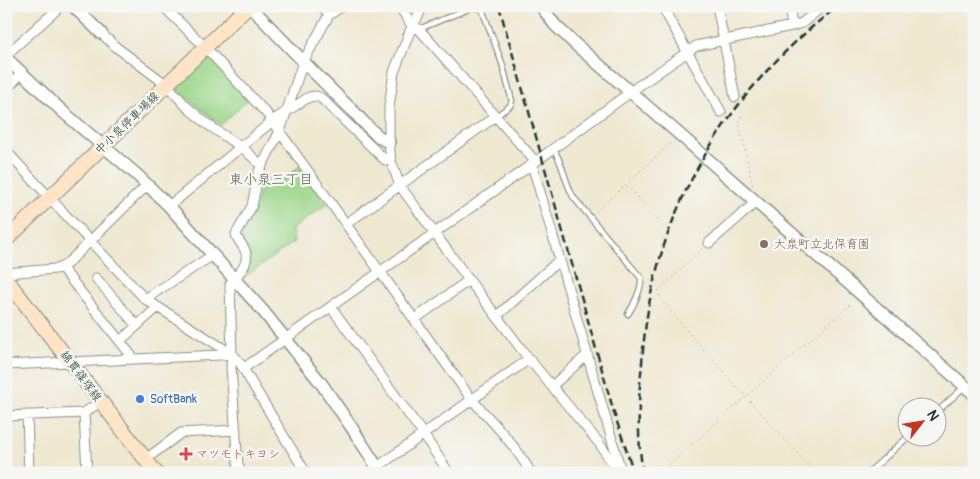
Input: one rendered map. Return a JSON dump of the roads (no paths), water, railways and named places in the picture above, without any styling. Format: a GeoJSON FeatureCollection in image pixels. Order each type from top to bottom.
{"type":"FeatureCollection","features":[{"type":"Feature","properties":{"kind":"main road","name":"中小泉停車場線"},"geometry":{"type":"LineString","coordinates":[[6,240],[249,6]]}},
{"type":"Feature","properties":{"kind":"main road","name":"綿貫篠塚線"},"geometry":{"type":"LineString","coordinates":[[6,279],[156,473]]}},
{"type":"Feature","properties":{"kind":"street"},"geometry":{"type":"LineString","coordinates":[[60,6],[6,56],[62,111],[169,206],[263,311],[321,383],[350,425],[376,471],[422,434],[529,359]]}},
{"type":"Feature","properties":{"kind":"street"},"geometry":{"type":"LineString","coordinates":[[73,6],[116,47],[166,85],[207,124],[241,147],[262,166]]}},
{"type":"Feature","properties":{"kind":"street"},"geometry":{"type":"LineString","coordinates":[[163,6],[236,80],[280,131],[472,400],[504,432],[531,473]]}},
{"type":"Feature","properties":{"kind":"street"},"geometry":{"type":"LineString","coordinates":[[249,6],[377,135],[388,142]]}},
{"type":"Feature","properties":{"kind":"street"},"geometry":{"type":"LineString","coordinates":[[322,6],[329,15]]}},
{"type":"Feature","properties":{"kind":"street"},"geometry":{"type":"LineString","coordinates":[[242,473],[238,466],[231,366],[230,284],[242,270],[246,260],[245,251],[236,234],[252,206],[262,166],[280,131],[303,62],[329,15],[342,6]]}},
{"type":"Feature","properties":{"kind":"street"},"geometry":{"type":"LineString","coordinates":[[399,6],[415,27],[496,116],[533,163],[620,473]]}},
{"type":"Feature","properties":{"kind":"street"},"geometry":{"type":"LineString","coordinates":[[422,6],[415,27],[394,72],[389,107],[388,142],[390,161],[400,186],[529,359],[600,443],[620,473]]}},
{"type":"Feature","properties":{"kind":"street"},"geometry":{"type":"LineString","coordinates":[[541,6],[549,18],[569,38],[970,390]]}},
{"type":"Feature","properties":{"kind":"street"},"geometry":{"type":"LineString","coordinates":[[662,6],[721,112]]}},
{"type":"Feature","properties":{"kind":"street"},"geometry":{"type":"LineString","coordinates":[[717,6],[735,97]]}},
{"type":"Feature","properties":{"kind":"street"},"geometry":{"type":"LineString","coordinates":[[788,6],[792,26]]}},
{"type":"Feature","properties":{"kind":"street"},"geometry":{"type":"LineString","coordinates":[[244,368],[687,51],[696,46],[802,23],[823,6]]}},
{"type":"Feature","properties":{"kind":"street"},"geometry":{"type":"LineString","coordinates":[[6,89],[22,73]]}},
{"type":"Feature","properties":{"kind":"street"},"geometry":{"type":"LineString","coordinates":[[169,206],[272,121],[309,97],[316,96],[321,98],[385,160],[390,161]]}},
{"type":"Feature","properties":{"kind":"street"},"geometry":{"type":"LineString","coordinates":[[346,224],[496,116]]}},
{"type":"Feature","properties":{"kind":"street"},"geometry":{"type":"LineString","coordinates":[[353,129],[361,119]]}},
{"type":"Feature","properties":{"kind":"street"},"geometry":{"type":"LineString","coordinates":[[6,150],[145,299],[232,354],[238,360],[306,473]]}},
{"type":"Feature","properties":{"kind":"street"},"geometry":{"type":"LineString","coordinates":[[6,273],[55,270],[61,267],[71,260],[147,185]]}},
{"type":"Feature","properties":{"kind":"street"},"geometry":{"type":"LineString","coordinates":[[709,243],[752,198]]}},
{"type":"Feature","properties":{"kind":"street"},"geometry":{"type":"LineString","coordinates":[[145,299],[212,254]]}},
{"type":"Feature","properties":{"kind":"street"},"geometry":{"type":"LineString","coordinates":[[497,316],[560,261]]}},
{"type":"Feature","properties":{"kind":"street"},"geometry":{"type":"LineString","coordinates":[[61,267],[134,359]]}},
{"type":"Feature","properties":{"kind":"street"},"geometry":{"type":"LineString","coordinates":[[96,278],[137,326]]}},
{"type":"Feature","properties":{"kind":"street"},"geometry":{"type":"LineString","coordinates":[[415,320],[469,280]]}},
{"type":"Feature","properties":{"kind":"street"},"geometry":{"type":"LineString","coordinates":[[120,341],[158,307]]}},
{"type":"Feature","properties":{"kind":"street"},"geometry":{"type":"LineString","coordinates":[[331,307],[449,473]]}},
{"type":"Feature","properties":{"kind":"street"},"geometry":{"type":"LineString","coordinates":[[6,365],[232,354]]}},
{"type":"Feature","properties":{"kind":"street"},"geometry":{"type":"LineString","coordinates":[[552,386],[588,355]]}},
{"type":"Feature","properties":{"kind":"street"},"geometry":{"type":"LineString","coordinates":[[6,416],[84,414],[101,401]]}},
{"type":"Feature","properties":{"kind":"street"},"geometry":{"type":"LineString","coordinates":[[84,414],[87,473]]}},
{"type":"Feature","properties":{"kind":"street"},"geometry":{"type":"LineString","coordinates":[[27,416],[29,473]]}},
{"type":"Feature","properties":{"kind":"street"},"geometry":{"type":"LineString","coordinates":[[146,460],[181,433],[236,430]]}},
{"type":"Feature","properties":{"kind":"lane"},"geometry":{"type":"LineString","coordinates":[[415,27],[473,8],[482,9],[502,63],[512,101],[510,106],[496,116]]}},
{"type":"Feature","properties":{"kind":"lane"},"geometry":{"type":"LineString","coordinates":[[553,148],[560,161],[568,188],[574,198],[641,278],[636,298],[628,314]]}},
{"type":"Feature","properties":{"kind":"lane"},"geometry":{"type":"LineString","coordinates":[[948,404],[970,390]]}},
{"type":"Feature","properties":{"kind":"lane"},"geometry":{"type":"LineString","coordinates":[[868,473],[898,446]]}},
{"type":"Feature","properties":{"kind":"railway"},"geometry":{"type":"LineString","coordinates":[[499,6],[615,416],[634,473]]}},
{"type":"Feature","properties":{"kind":"railway"},"geometry":{"type":"LineString","coordinates":[[643,473],[639,418],[645,329],[656,273],[675,215],[702,160],[736,108],[776,61],[806,32],[839,6]]}},
{"type":"Feature","properties":{"kind":"place","name":"大泉町立北保育園"},"geometry":{"type":"Point","coordinates":[764,244]}},
{"type":"Feature","properties":{"kind":"place","name":"SoftBank"},"geometry":{"type":"Point","coordinates":[140,399]}},
{"type":"Feature","properties":{"kind":"place","name":"マツモトキヨシ"},"geometry":{"type":"Point","coordinates":[186,454]}},
{"type":"Feature","properties":{"kind":"district","name":"東小泉三丁目"},"geometry":{"type":"Point","coordinates":[271,179]}}]}
